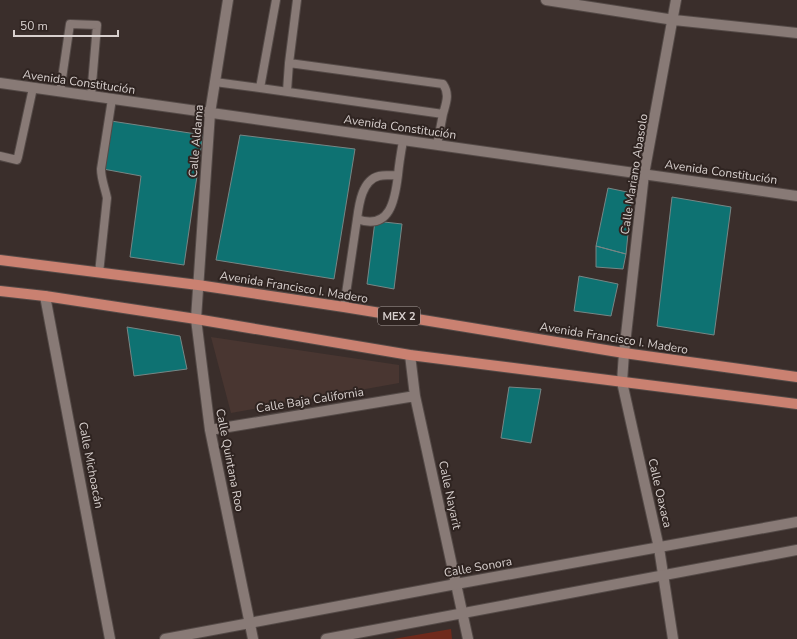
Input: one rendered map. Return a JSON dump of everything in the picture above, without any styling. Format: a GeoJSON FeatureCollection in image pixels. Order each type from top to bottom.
{"type":"FeatureCollection","features":[{"type":"Feature","properties":{"kind":"main road","name":"Avenida Francisco I. Madero"},"geometry":{"type":"LineString","coordinates":[[0,260],[198,285],[344,307],[624,354],[797,377]]}},
{"type":"Feature","properties":{"kind":"main road"},"geometry":{"type":"LineString","coordinates":[[0,291],[45,296],[196,319],[410,355],[797,404]]}},
{"type":"Feature","properties":{"kind":"street","name":"Calle Aldama"},"geometry":{"type":"LineString","coordinates":[[198,285],[210,113],[228,0]]}},
{"type":"Feature","properties":{"kind":"street"},"geometry":{"type":"LineString","coordinates":[[546,0],[674,20],[797,33]]}},
{"type":"Feature","properties":{"kind":"street","name":"Calle Mariano Abasolo"},"geometry":{"type":"LineString","coordinates":[[624,354],[644,174],[674,20],[676,0]]}},
{"type":"Feature","properties":{"kind":"street","name":"Avenida Constitución"},"geometry":{"type":"LineString","coordinates":[[0,83],[797,196]]}},
{"type":"Feature","properties":{"kind":"street","name":"Calle Quintana Roo"},"geometry":{"type":"LineString","coordinates":[[198,285],[196,319],[210,430],[253,639]]}},
{"type":"Feature","properties":{"kind":"street","name":"Calle Michoacán"},"geometry":{"type":"LineString","coordinates":[[45,296],[110,639]]}},
{"type":"Feature","properties":{"kind":"street","name":"Calle Oaxaca"},"geometry":{"type":"LineString","coordinates":[[624,354],[622,382],[659,548],[673,639]]}},
{"type":"Feature","properties":{"kind":"street","name":"Calle Nayarit"},"geometry":{"type":"LineString","coordinates":[[410,355],[415,396],[468,639]]}},
{"type":"Feature","properties":{"kind":"street","name":"Calle Baja California"},"geometry":{"type":"LineString","coordinates":[[210,430],[415,396]]}},
{"type":"Feature","properties":{"kind":"street","name":"Calle Sonora"},"geometry":{"type":"LineString","coordinates":[[165,639],[797,522]]}},
{"type":"Feature","properties":{"kind":"street"},"geometry":{"type":"LineString","coordinates":[[326,639],[462,612],[663,577],[797,550]]}},
{"type":"Feature","properties":{"kind":"lane"},"geometry":{"type":"LineString","coordinates":[[260,88],[276,0]]}},
{"type":"Feature","properties":{"kind":"lane"},"geometry":{"type":"LineString","coordinates":[[287,91],[296,0]]}},
{"type":"Feature","properties":{"kind":"lane"},"geometry":{"type":"LineString","coordinates":[[60,92],[70,24],[97,25],[91,96]]}},
{"type":"Feature","properties":{"kind":"lane"},"geometry":{"type":"LineString","coordinates":[[289,63],[443,84],[448,95],[437,145]]}},
{"type":"Feature","properties":{"kind":"lane"},"geometry":{"type":"LineString","coordinates":[[215,82],[443,114]]}},
{"type":"Feature","properties":{"kind":"lane"},"geometry":{"type":"LineString","coordinates":[[0,156],[17,160],[33,88]]}},
{"type":"Feature","properties":{"kind":"lane"},"geometry":{"type":"LineString","coordinates":[[99,273],[107,198],[101,178],[101,169],[112,99]]}},
{"type":"Feature","properties":{"kind":"lane"},"geometry":{"type":"LineString","coordinates":[[357,219],[366,222],[381,219],[391,209],[396,191],[403,141]]}},
{"type":"Feature","properties":{"kind":"lane"},"geometry":{"type":"LineString","coordinates":[[344,307],[359,202],[368,182],[378,176],[398,175]]}},
{"type":"Feature","properties":{"kind":"shaded area"},"geometry":{"type":"Polygon","coordinates":[[[211,337],[399,365],[399,383],[231,413],[211,337]]]}},
{"type":"Feature","properties":{"kind":"shaded area"},"geometry":{"type":"Polygon","coordinates":[[[451,629],[452,639],[393,639],[451,629]]]}},
{"type":"Feature","properties":{"kind":"building"},"geometry":{"type":"Polygon","coordinates":[[[111,121],[203,135],[184,265],[130,257],[141,176],[103,169],[111,121]]]}},
{"type":"Feature","properties":{"kind":"building"},"geometry":{"type":"Polygon","coordinates":[[[240,135],[355,149],[334,279],[216,260],[240,135]]]}},
{"type":"Feature","properties":{"kind":"building"},"geometry":{"type":"Polygon","coordinates":[[[608,188],[632,193],[626,254],[596,246],[608,188]]]}},
{"type":"Feature","properties":{"kind":"building"},"geometry":{"type":"Polygon","coordinates":[[[672,197],[731,207],[714,335],[657,326],[672,197]]]}},
{"type":"Feature","properties":{"kind":"building"},"geometry":{"type":"Polygon","coordinates":[[[375,221],[402,224],[394,289],[367,284],[375,221]]]}},
{"type":"Feature","properties":{"kind":"building"},"geometry":{"type":"Polygon","coordinates":[[[596,246],[626,254],[623,269],[596,267],[596,246]]]}},
{"type":"Feature","properties":{"kind":"building"},"geometry":{"type":"Polygon","coordinates":[[[579,276],[618,284],[611,316],[574,311],[579,276]]]}},
{"type":"Feature","properties":{"kind":"building"},"geometry":{"type":"Polygon","coordinates":[[[127,327],[180,336],[187,369],[134,376],[127,327]]]}},
{"type":"Feature","properties":{"kind":"building"},"geometry":{"type":"Polygon","coordinates":[[[509,387],[541,389],[531,443],[501,438],[509,387]]]}}]}
